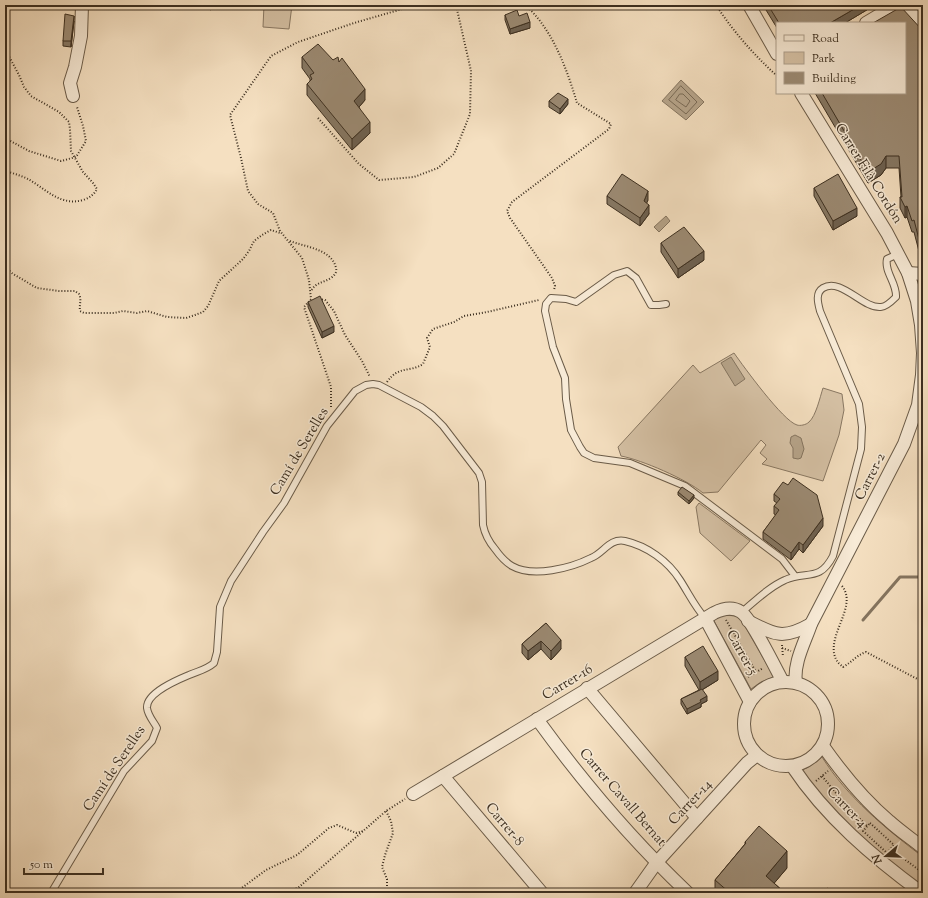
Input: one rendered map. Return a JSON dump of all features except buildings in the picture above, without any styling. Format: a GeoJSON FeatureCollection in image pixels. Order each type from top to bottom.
{"type":"FeatureCollection","features":[{"type":"Feature","properties":{"kind":"street"},"geometry":{"type":"LineString","coordinates":[[73,96],[70,83],[75,67],[81,36],[82,5]]}},
{"type":"Feature","properties":{"kind":"street"},"geometry":{"type":"LineString","coordinates":[[749,5],[776,52]]}},
{"type":"Feature","properties":{"kind":"street"},"geometry":{"type":"LineString","coordinates":[[868,22],[896,5]]}},
{"type":"Feature","properties":{"kind":"street"},"geometry":{"type":"LineString","coordinates":[[904,5],[923,25]]}},
{"type":"Feature","properties":{"kind":"street","name":"Carrer Filà Cordón"},"geometry":{"type":"LineString","coordinates":[[802,94],[887,233],[908,273]]}},
{"type":"Feature","properties":{"kind":"street"},"geometry":{"type":"LineString","coordinates":[[908,273],[923,274]]}},
{"type":"Feature","properties":{"kind":"street","name":"Carrer-2"},"geometry":{"type":"LineString","coordinates":[[796,683],[800,654],[811,624],[897,459],[907,437],[918,405],[923,353],[921,325],[917,301],[908,273]]}},
{"type":"Feature","properties":{"kind":"street"},"geometry":{"type":"LineString","coordinates":[[721,610],[730,609],[773,633],[786,635],[800,631],[811,624]]}},
{"type":"Feature","properties":{"kind":"street","name":"Carrer-16"},"geometry":{"type":"LineString","coordinates":[[412,794],[587,688],[721,610]]}},
{"type":"Feature","properties":{"kind":"street","name":"Carrer-5"},"geometry":{"type":"LineString","coordinates":[[745,617],[783,682]]}},
{"type":"Feature","properties":{"kind":"street","name":"Carrer-5"},"geometry":{"type":"LineString","coordinates":[[705,618],[750,702]]}},
{"type":"Feature","properties":{"kind":"street"},"geometry":{"type":"LineString","coordinates":[[783,682],[796,683],[809,688],[819,697],[826,708],[829,721],[828,734],[823,746],[809,761],[802,764],[781,767],[768,763],[757,755],[748,743],[744,729],[745,715],[750,702],[759,692],[770,685],[783,682]]}},
{"type":"Feature","properties":{"kind":"street"},"geometry":{"type":"LineString","coordinates":[[587,688],[697,818]]}},
{"type":"Feature","properties":{"kind":"street","name":"Carrer Cavall Bernat"},"geometry":{"type":"LineString","coordinates":[[537,719],[578,773],[616,817],[688,893]]}},
{"type":"Feature","properties":{"kind":"street","name":"Carrer-4"},"geometry":{"type":"LineString","coordinates":[[823,746],[836,765],[876,809],[923,848]]}},
{"type":"Feature","properties":{"kind":"street","name":"Carrer-14"},"geometry":{"type":"LineString","coordinates":[[635,893],[657,862],[747,763],[757,755]]}},
{"type":"Feature","properties":{"kind":"street","name":"Carrer-4"},"geometry":{"type":"LineString","coordinates":[[792,766],[807,788],[834,818],[866,849],[922,893]]}},
{"type":"Feature","properties":{"kind":"street","name":"Carrer-8"},"geometry":{"type":"LineString","coordinates":[[443,776],[542,893]]}},
{"type":"Feature","properties":{"kind":"lane"},"geometry":{"type":"LineString","coordinates":[[745,617],[775,585],[795,576],[807,576],[817,573],[825,567],[833,556],[861,449],[862,436],[859,404],[820,310],[817,300],[818,295],[821,289],[825,286],[834,286],[847,291],[874,307],[881,307],[892,302],[896,297],[895,287],[886,264],[888,259],[898,254]]}},
{"type":"Feature","properties":{"kind":"lane"},"geometry":{"type":"LineString","coordinates":[[666,304],[651,305],[636,278],[627,272],[614,275],[576,302],[551,298],[546,304],[545,311],[553,347],[565,378],[566,399],[571,430],[584,453],[594,458],[630,463],[685,486],[782,559],[795,576]]}},
{"type":"Feature","properties":{"kind":"lane"},"geometry":{"type":"LineString","coordinates":[[373,384],[384,387],[433,416],[476,469],[482,482],[484,532],[489,542],[506,562],[518,569],[526,571],[552,570],[584,562],[593,558],[613,542],[626,541],[652,553],[669,567],[680,580],[691,600],[705,618]]}},
{"type":"Feature","properties":{"kind":"lane","name":"Camí de Serelles"},"geometry":{"type":"LineString","coordinates":[[51,893],[124,772],[152,741],[157,728],[147,708],[150,699],[167,686],[190,674],[204,670],[214,663],[217,652],[220,607],[231,581],[284,503],[332,420],[355,391],[366,385],[373,384]]}},
{"type":"Feature","properties":{"kind":"path"},"geometry":{"type":"LineString","coordinates":[[332,420],[331,387],[304,307],[310,298],[310,292],[309,280],[302,258],[282,233],[273,213],[258,204],[248,191],[230,115],[271,56],[298,42],[354,23],[416,5]]}},
{"type":"Feature","properties":{"kind":"path"},"geometry":{"type":"LineString","coordinates":[[318,118],[359,164],[379,180],[414,177],[438,168],[454,154],[470,114],[471,71],[456,5]]}},
{"type":"Feature","properties":{"kind":"path"},"geometry":{"type":"LineString","coordinates":[[384,387],[395,373],[424,364],[430,347],[427,338],[433,329],[454,322],[464,316],[551,298],[554,286],[552,278],[510,218],[507,211],[512,202],[609,129],[611,124],[577,103],[570,80],[550,35],[535,13],[525,5]]}},
{"type":"Feature","properties":{"kind":"path"},"geometry":{"type":"LineString","coordinates":[[716,5],[732,28],[757,58],[776,75]]}},
{"type":"Feature","properties":{"kind":"path"},"geometry":{"type":"LineString","coordinates":[[5,50],[24,87],[31,96],[59,112],[69,122],[71,151],[76,157],[83,172],[94,183],[97,189],[95,194],[87,199],[79,201],[63,200],[49,194],[44,189],[26,178],[5,171]]}},
{"type":"Feature","properties":{"kind":"path"},"geometry":{"type":"LineString","coordinates":[[5,138],[29,151],[61,161],[76,157],[86,141],[84,126],[73,96]]}},
{"type":"Feature","properties":{"kind":"path"},"geometry":{"type":"LineString","coordinates":[[5,267],[13,274],[37,288],[59,291],[75,291],[79,294],[81,301],[79,306],[80,311],[84,313],[114,313],[123,311],[137,313],[147,311],[167,317],[186,318],[203,312],[208,306],[219,281],[246,255],[254,241],[271,230],[282,233]]}},
{"type":"Feature","properties":{"kind":"path"},"geometry":{"type":"LineString","coordinates":[[288,240],[320,251],[330,256],[334,262],[336,270],[335,274],[331,278],[314,286],[310,292]]}},
{"type":"Feature","properties":{"kind":"path"},"geometry":{"type":"LineString","coordinates":[[310,298],[325,300],[334,311],[345,335],[362,361],[373,384]]}},
{"type":"Feature","properties":{"kind":"path"},"geometry":{"type":"LineString","coordinates":[[835,578],[845,590],[847,599],[833,649],[837,661],[844,667],[852,662],[859,654],[866,652],[923,682]]}},
{"type":"Feature","properties":{"kind":"path"},"geometry":{"type":"LineString","coordinates":[[721,610],[756,672]]}},
{"type":"Feature","properties":{"kind":"path"},"geometry":{"type":"LineString","coordinates":[[807,788],[836,765]]}},
{"type":"Feature","properties":{"kind":"path"},"geometry":{"type":"LineString","coordinates":[[822,776],[845,804],[867,826]]}},
{"type":"Feature","properties":{"kind":"path"},"geometry":{"type":"LineString","coordinates":[[288,893],[299,887],[386,811],[412,794]]}},
{"type":"Feature","properties":{"kind":"path"},"geometry":{"type":"LineString","coordinates":[[386,811],[391,821],[393,833],[382,867],[387,879],[387,893]]}},
{"type":"Feature","properties":{"kind":"path"},"geometry":{"type":"LineString","coordinates":[[870,823],[894,845],[891,849],[887,853],[863,831],[870,823]]}},
{"type":"Feature","properties":{"kind":"path"},"geometry":{"type":"LineString","coordinates":[[235,893],[266,870],[297,855],[329,828],[337,825],[356,833],[366,830]]}},
{"type":"Feature","properties":{"kind":"path"},"geometry":{"type":"LineString","coordinates":[[891,849],[923,873]]}},
{"type":"Feature","properties":{"kind":"green space"},"geometry":{"type":"Polygon","coordinates":[[[264,5],[292,5],[289,29],[263,27],[264,5]]]}},
{"type":"Feature","properties":{"kind":"green space"},"geometry":{"type":"Polygon","coordinates":[[[734,353],[774,404],[783,414],[797,425],[805,425],[811,419],[816,411],[823,388],[842,394],[844,410],[839,435],[823,481],[762,464],[767,459],[760,453],[766,445],[761,440],[718,492],[703,493],[686,482],[664,471],[621,456],[618,447],[693,365],[700,373],[734,353]]]}},
{"type":"Feature","properties":{"kind":"green space"},"geometry":{"type":"Polygon","coordinates":[[[699,503],[750,541],[731,561],[700,533],[696,507],[699,503]]]}},
{"type":"Feature","properties":{"kind":"green space"},"geometry":{"type":"Polygon","coordinates":[[[719,615],[739,616],[774,677],[761,682],[751,689],[713,619],[719,615]]]}},
{"type":"Feature","properties":{"kind":"green space"},"geometry":{"type":"Polygon","coordinates":[[[822,757],[843,786],[868,812],[923,857],[923,891],[837,816],[799,771],[807,768],[822,757]]]}},
{"type":"Feature","properties":{"kind":"water"},"geometry":{"type":"Polygon","coordinates":[[[681,80],[704,102],[686,120],[662,101],[681,80]]]}},
{"type":"Feature","properties":{"kind":"water"},"geometry":{"type":"Polygon","coordinates":[[[666,216],[670,221],[659,232],[654,227],[666,216]]]}},
{"type":"Feature","properties":{"kind":"water"},"geometry":{"type":"Polygon","coordinates":[[[731,357],[745,379],[735,386],[721,363],[731,357]]]}},
{"type":"Feature","properties":{"kind":"water"},"geometry":{"type":"Polygon","coordinates":[[[795,435],[801,438],[804,449],[801,458],[798,459],[793,458],[793,448],[790,443],[791,437],[795,435]]]}},
{"type":"Feature","properties":{"kind":"waterway"},"geometry":{"type":"LineString","coordinates":[[863,620],[900,577],[923,577]]}}]}
